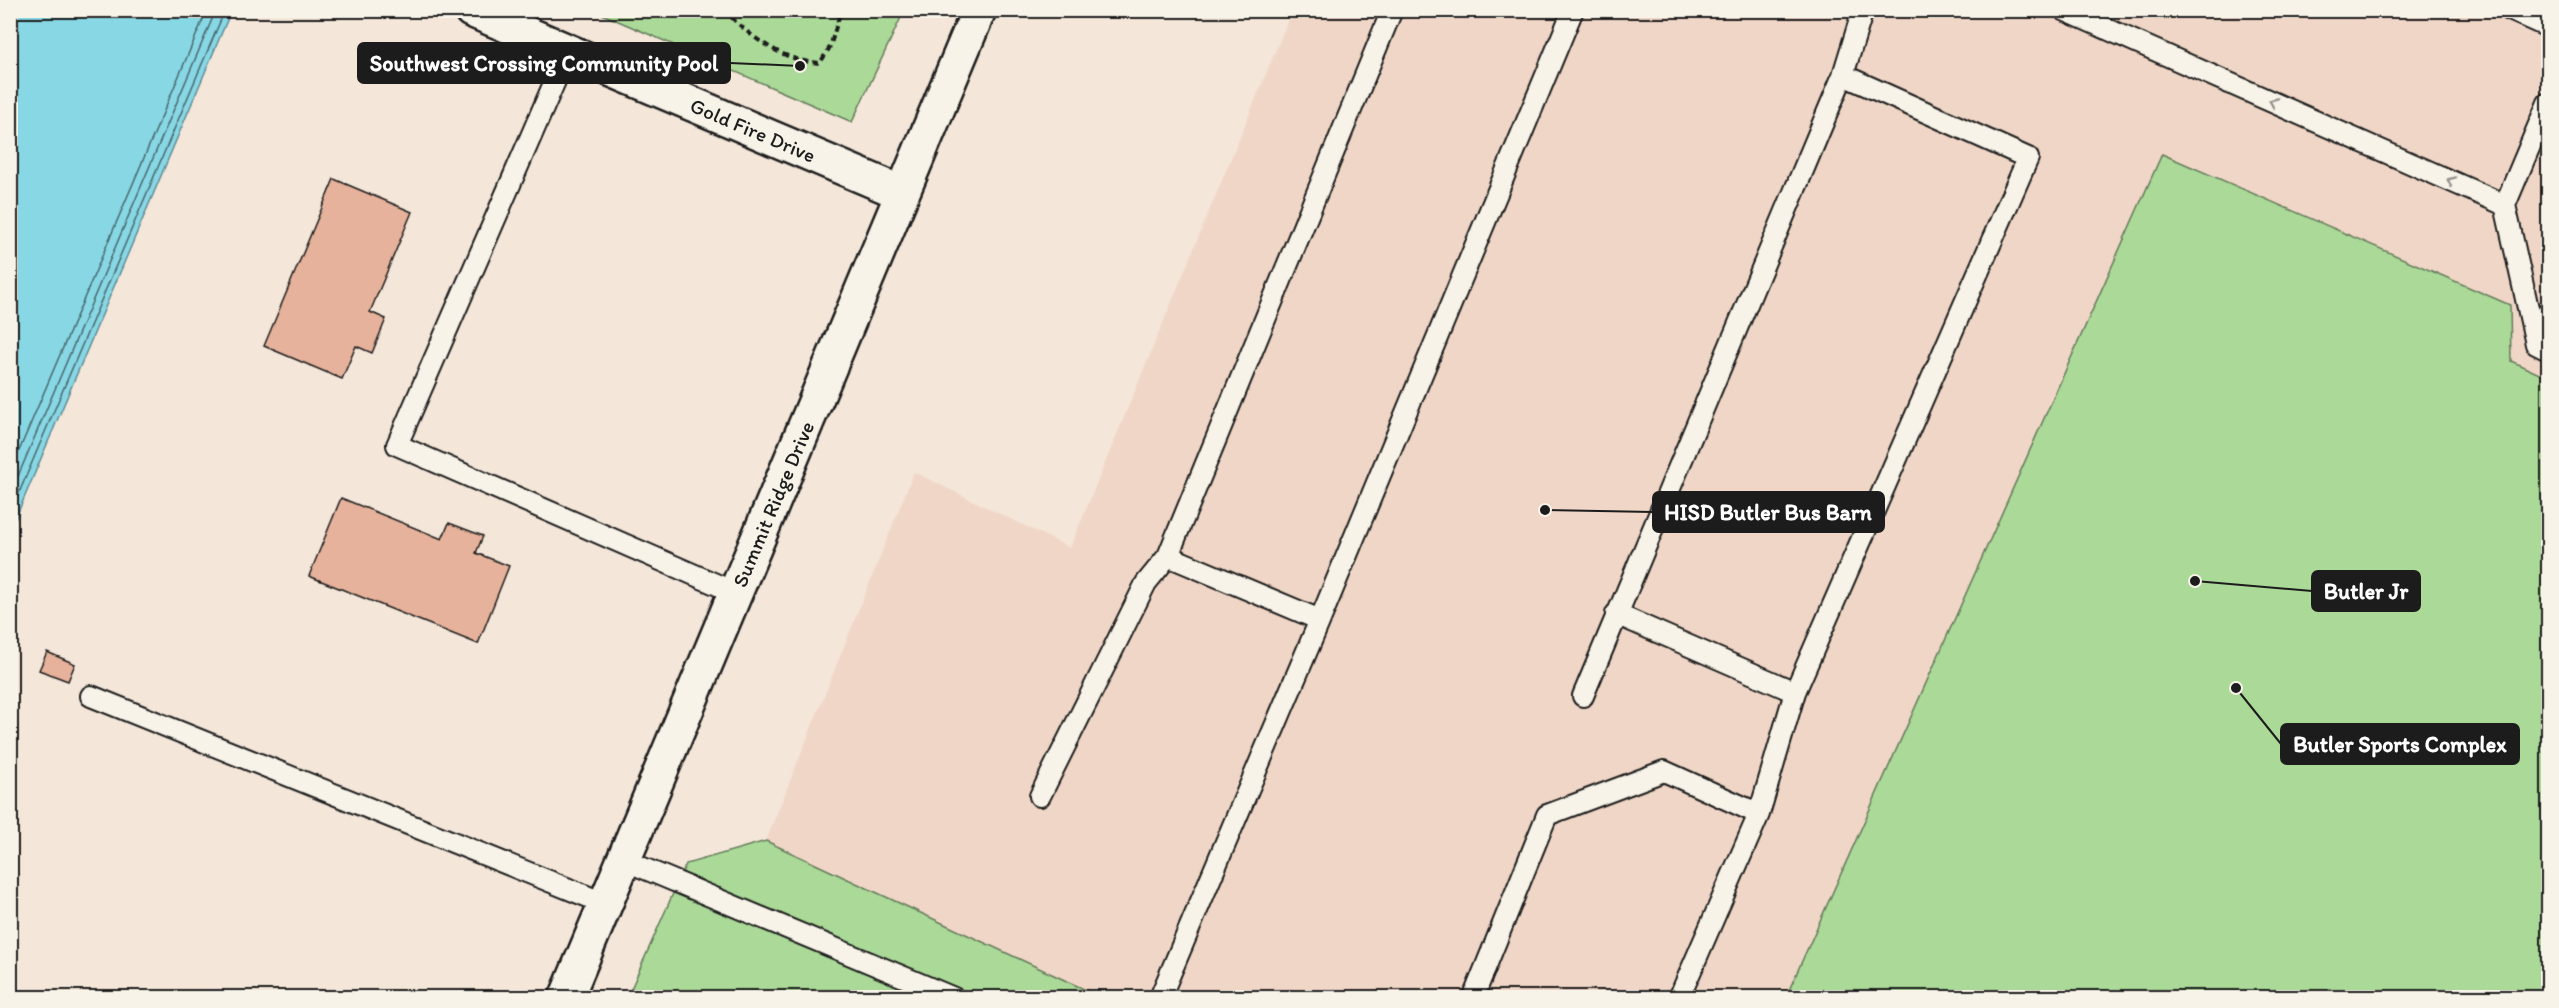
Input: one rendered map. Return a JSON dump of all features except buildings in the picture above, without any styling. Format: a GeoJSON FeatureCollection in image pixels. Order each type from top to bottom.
{"type":"FeatureCollection","features":[{"type":"Feature","properties":{"kind":"street","name":"Gold Fire Drive"},"geometry":{"type":"LineString","coordinates":[[471,10],[902,193]]}},
{"type":"Feature","properties":{"kind":"street","name":"Summit Ridge Drive"},"geometry":{"type":"LineString","coordinates":[[566,998],[979,10]]}},
{"type":"Feature","properties":{"kind":"lane"},"geometry":{"type":"LineString","coordinates":[[1040,796],[1146,583],[1168,556],[1392,10]]}},
{"type":"Feature","properties":{"kind":"lane"},"geometry":{"type":"LineString","coordinates":[[1162,993],[1320,620],[1573,10]]}},
{"type":"Feature","properties":{"kind":"lane"},"geometry":{"type":"LineString","coordinates":[[1583,696],[1844,75],[1863,10]]}},
{"type":"Feature","properties":{"kind":"lane"},"geometry":{"type":"LineString","coordinates":[[2064,10],[2505,205]]}},
{"type":"Feature","properties":{"kind":"lane"},"geometry":{"type":"LineString","coordinates":[[2510,10],[2548,27]]}},
{"type":"Feature","properties":{"kind":"lane"},"geometry":{"type":"LineString","coordinates":[[567,51],[397,445],[736,593]]}},
{"type":"Feature","properties":{"kind":"lane"},"geometry":{"type":"LineString","coordinates":[[1678,998],[1759,814],[1795,692],[2028,158],[1844,75]]}},
{"type":"Feature","properties":{"kind":"lane"},"geometry":{"type":"LineString","coordinates":[[2542,347],[2505,205],[2548,104]]}},
{"type":"Feature","properties":{"kind":"lane"},"geometry":{"type":"LineString","coordinates":[[2542,347],[2548,312]]}},
{"type":"Feature","properties":{"kind":"lane"},"geometry":{"type":"LineString","coordinates":[[1168,556],[1320,620]]}},
{"type":"Feature","properties":{"kind":"lane"},"geometry":{"type":"LineString","coordinates":[[1616,614],[1795,692]]}},
{"type":"Feature","properties":{"kind":"lane"},"geometry":{"type":"LineString","coordinates":[[91,696],[606,904]]}},
{"type":"Feature","properties":{"kind":"lane"},"geometry":{"type":"LineString","coordinates":[[1473,998],[1547,815],[1664,771],[1759,814]]}},
{"type":"Feature","properties":{"kind":"lane"},"geometry":{"type":"LineString","coordinates":[[624,860],[954,998]]}},
{"type":"Feature","properties":{"kind":"path"},"geometry":{"type":"LineString","coordinates":[[724,10],[744,30],[781,54],[803,62],[820,63],[830,47],[841,10]]}},
{"type":"Feature","properties":{"kind":"shaded area"},"geometry":{"type":"Polygon","coordinates":[[[1292,11],[2548,11],[2548,378],[2511,362],[2162,154],[1786,997],[1101,997],[766,841],[914,472],[1070,548],[1292,11]]]}},
{"type":"Feature","properties":{"kind":"green space"},"geometry":{"type":"Polygon","coordinates":[[[595,11],[904,11],[852,122],[595,11]]]}},
{"type":"Feature","properties":{"kind":"green space"},"geometry":{"type":"Polygon","coordinates":[[[2162,154],[2510,305],[2511,361],[2548,378],[2548,997],[1786,997],[2162,154]]]}},
{"type":"Feature","properties":{"kind":"green space"},"geometry":{"type":"Polygon","coordinates":[[[766,841],[1101,997],[627,998],[686,864],[766,841]]]}},
{"type":"Feature","properties":{"kind":"water"},"geometry":{"type":"Polygon","coordinates":[[[10,11],[231,11],[11,529],[10,11]]]}},
{"type":"Feature","properties":{"kind":"place","name":"Southwest Crossing Community Pool"},"geometry":{"type":"Point","coordinates":[800,66]}},
{"type":"Feature","properties":{"kind":"place","name":"HISD Butler Bus Barn"},"geometry":{"type":"Point","coordinates":[1545,510]}},
{"type":"Feature","properties":{"kind":"place","name":"Butler Jr"},"geometry":{"type":"Point","coordinates":[2195,581]}},
{"type":"Feature","properties":{"kind":"place","name":"Butler Sports Complex"},"geometry":{"type":"Point","coordinates":[2236,688]}}]}
